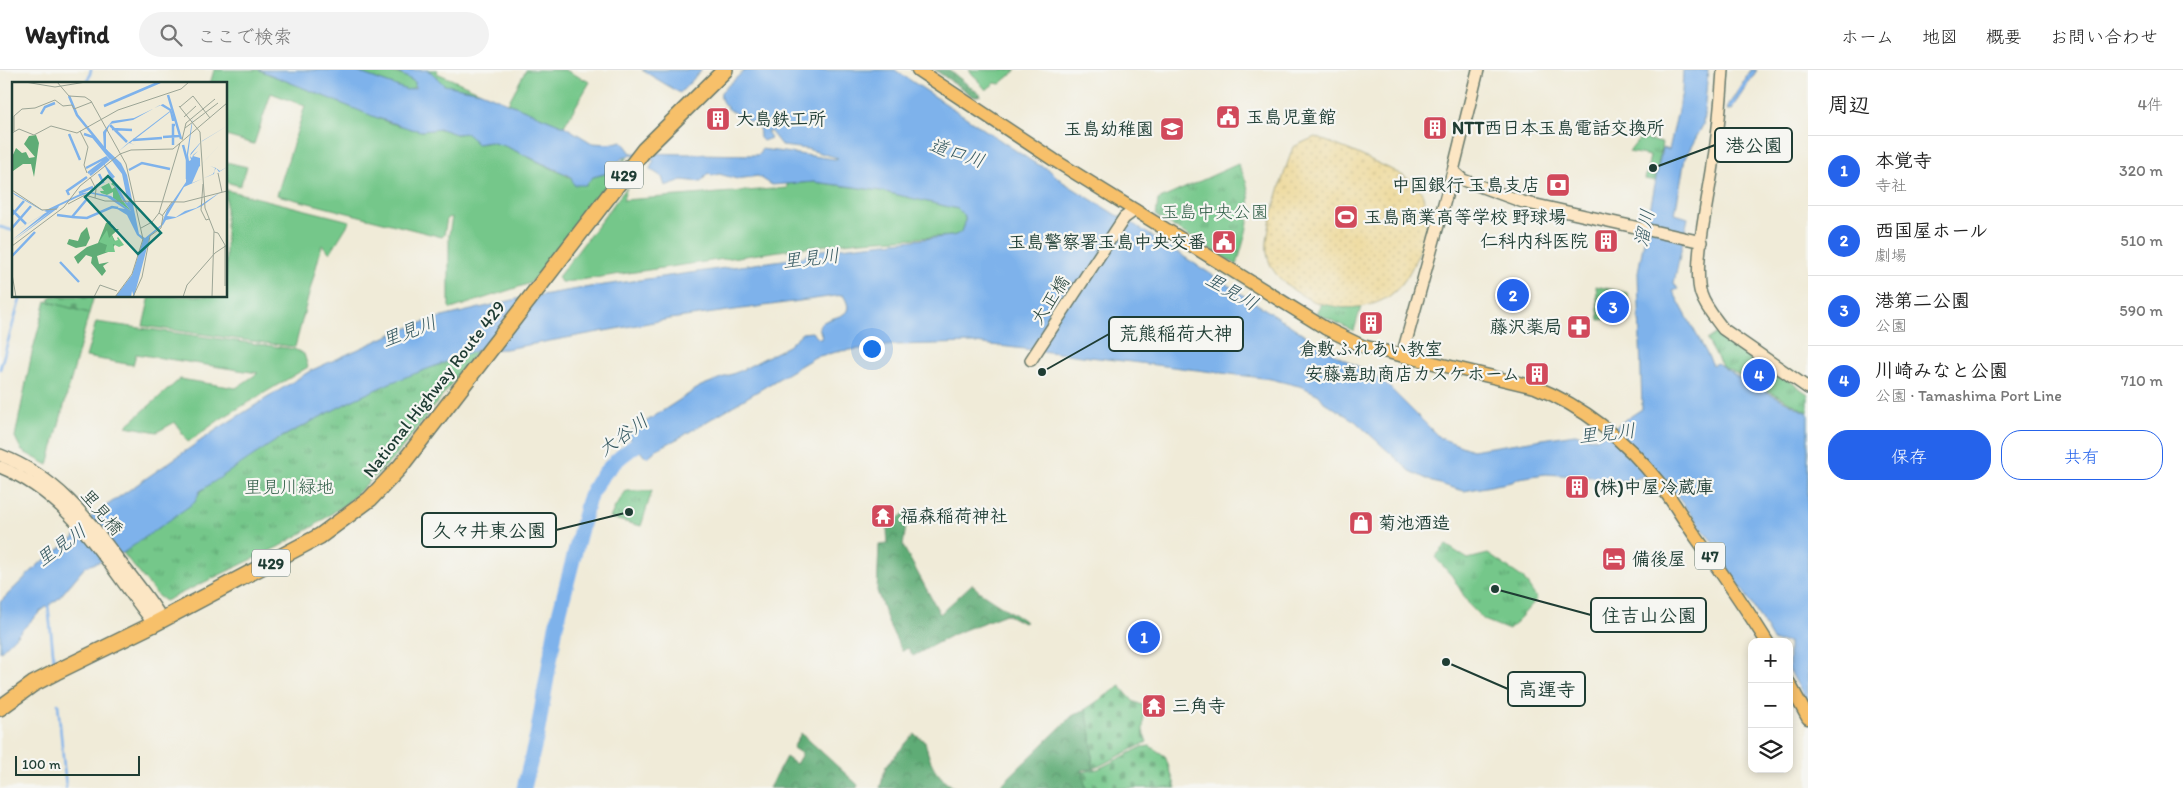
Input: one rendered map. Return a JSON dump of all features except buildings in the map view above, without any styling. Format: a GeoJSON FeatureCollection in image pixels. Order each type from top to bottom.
{"type":"FeatureCollection","features":[{"type":"Feature","properties":{"kind":"highway","name":"National Highway Route 429"},"geometry":{"type":"LineString","coordinates":[[0,708],[40,680],[155,618],[294,551],[358,510],[400,467],[644,150],[726,70]]}},
{"type":"Feature","properties":{"kind":"main road","name":"47"},"geometry":{"type":"LineString","coordinates":[[918,70],[1054,160],[1325,328],[1362,346],[1535,387],[1562,398],[1607,429],[1632,452],[1660,484],[1742,601],[1764,638]]}},
{"type":"Feature","properties":{"kind":"main road"},"geometry":{"type":"LineString","coordinates":[[1793,690],[1808,718]]}},
{"type":"Feature","properties":{"kind":"street"},"geometry":{"type":"LineString","coordinates":[[1402,356],[1478,70]]}},
{"type":"Feature","properties":{"kind":"street"},"geometry":{"type":"LineString","coordinates":[[1723,70],[1714,164],[1698,280],[1701,294],[1714,318],[1723,329],[1808,388]]}},
{"type":"Feature","properties":{"kind":"street"},"geometry":{"type":"LineString","coordinates":[[1452,171],[1463,180],[1523,202],[1702,242]]}},
{"type":"Feature","properties":{"kind":"street","name":"大正橋"},"geometry":{"type":"LineString","coordinates":[[1034,356],[1124,218],[1135,210]]}},
{"type":"Feature","properties":{"kind":"street","name":"里見橋"},"geometry":{"type":"LineString","coordinates":[[1,459],[36,472],[66,495],[93,526],[155,618]]}},
{"type":"Feature","properties":{"kind":"green space"},"geometry":{"type":"Polygon","coordinates":[[[214,70],[259,70],[390,123],[422,131],[441,129],[456,134],[467,133],[480,144],[490,142],[505,146],[586,185],[593,177],[608,173],[629,155],[535,278],[528,284],[451,309],[449,307],[449,235],[452,217],[447,218],[442,237],[277,195],[305,106],[271,93],[254,144],[228,137],[228,82],[211,82],[214,70]]]}},
{"type":"Feature","properties":{"kind":"green space"},"geometry":{"type":"Polygon","coordinates":[[[352,70],[395,73],[410,79],[416,84],[411,90],[407,90],[352,70]]]}},
{"type":"Feature","properties":{"kind":"green space"},"geometry":{"type":"Polygon","coordinates":[[[426,70],[438,70],[437,73],[481,92],[444,85],[431,72],[426,70]]]}},
{"type":"Feature","properties":{"kind":"green space"},"geometry":{"type":"Polygon","coordinates":[[[526,70],[565,70],[590,82],[564,126],[508,103],[526,70]]]}},
{"type":"Feature","properties":{"kind":"green space"},"geometry":{"type":"Polygon","coordinates":[[[935,70],[949,70],[981,95],[974,97],[935,70]]]}},
{"type":"Feature","properties":{"kind":"green space"},"geometry":{"type":"Polygon","coordinates":[[[969,70],[1017,70],[1000,84],[995,83],[986,90],[969,70]]]}},
{"type":"Feature","properties":{"kind":"green space"},"geometry":{"type":"Polygon","coordinates":[[[1640,138],[1662,143],[1655,181],[1645,179],[1650,156],[1629,152],[1640,138]]]}},
{"type":"Feature","properties":{"kind":"green space"},"geometry":{"type":"Polygon","coordinates":[[[228,162],[247,167],[240,186],[228,183],[228,162]]]}},
{"type":"Feature","properties":{"kind":"green space","name":"玉島中央公園"},"geometry":{"type":"Polygon","coordinates":[[[1238,164],[1244,177],[1250,202],[1247,226],[1237,265],[1156,216],[1158,200],[1238,164]]]}},
{"type":"Feature","properties":{"kind":"green space"},"geometry":{"type":"Polygon","coordinates":[[[814,182],[881,191],[958,209],[965,217],[965,224],[961,232],[952,236],[861,241],[800,248],[566,282],[561,282],[558,277],[627,187],[623,200],[787,188],[787,184],[814,182]]]}},
{"type":"Feature","properties":{"kind":"green space"},"geometry":{"type":"Polygon","coordinates":[[[228,190],[350,221],[330,253],[322,245],[295,347],[143,326],[150,298],[228,298],[228,190]]]}},
{"type":"Feature","properties":{"kind":"green space"},"geometry":{"type":"Polygon","coordinates":[[[1596,286],[1628,293],[1630,316],[1599,320],[1596,286]]]}},
{"type":"Feature","properties":{"kind":"green space"},"geometry":{"type":"Polygon","coordinates":[[[50,298],[93,298],[89,313],[49,302],[50,298]]]}},
{"type":"Feature","properties":{"kind":"green space"},"geometry":{"type":"Polygon","coordinates":[[[46,301],[89,313],[48,465],[22,451],[15,437],[32,353],[46,301]]]}},
{"type":"Feature","properties":{"kind":"green space"},"geometry":{"type":"Polygon","coordinates":[[[1321,304],[1344,308],[1361,307],[1354,331],[1316,313],[1321,304]]]}},
{"type":"Feature","properties":{"kind":"green space"},"geometry":{"type":"Polygon","coordinates":[[[96,322],[294,349],[304,354],[308,367],[222,418],[188,442],[175,422],[157,432],[126,426],[180,379],[236,388],[258,373],[136,354],[133,365],[86,357],[96,322]]]}},
{"type":"Feature","properties":{"kind":"green space"},"geometry":{"type":"Polygon","coordinates":[[[1719,332],[1808,394],[1808,412],[1722,366],[1707,340],[1719,332]]]}},
{"type":"Feature","properties":{"kind":"green space","name":"里見川緑地"},"geometry":{"type":"Polygon","coordinates":[[[478,350],[394,458],[348,502],[314,526],[280,546],[165,601],[158,596],[123,553],[194,502],[202,490],[222,474],[282,437],[391,382],[478,350]]]}},
{"type":"Feature","properties":{"kind":"green space"},"geometry":{"type":"Polygon","coordinates":[[[626,491],[652,491],[641,526],[610,518],[626,491]]]}},
{"type":"Feature","properties":{"kind":"green space"},"geometry":{"type":"Polygon","coordinates":[[[905,513],[907,519],[903,546],[940,614],[972,584],[980,592],[1026,622],[1023,623],[1006,614],[954,634],[913,656],[908,648],[902,651],[890,627],[877,591],[879,545],[888,544],[887,530],[895,525],[894,521],[905,513]]]}},
{"type":"Feature","properties":{"kind":"green space"},"geometry":{"type":"Polygon","coordinates":[[[1446,545],[1468,559],[1488,554],[1523,578],[1537,599],[1509,630],[1484,620],[1470,606],[1452,576],[1435,557],[1446,545]]]}},
{"type":"Feature","properties":{"kind":"green space"},"geometry":{"type":"Polygon","coordinates":[[[1120,686],[1133,701],[1144,706],[1143,731],[1147,742],[1093,769],[1091,734],[1086,709],[1120,686]]]}},
{"type":"Feature","properties":{"kind":"green space"},"geometry":{"type":"Polygon","coordinates":[[[1086,709],[1091,734],[1093,769],[1082,770],[1086,788],[998,788],[1072,716],[1086,709]]]}},
{"type":"Feature","properties":{"kind":"green space"},"geometry":{"type":"Polygon","coordinates":[[[801,733],[858,785],[857,788],[769,788],[786,757],[796,764],[802,754],[793,748],[801,733]]]}},
{"type":"Feature","properties":{"kind":"green space"},"geometry":{"type":"Polygon","coordinates":[[[914,734],[925,741],[934,768],[955,788],[880,788],[886,766],[914,734]]]}},
{"type":"Feature","properties":{"kind":"green space"},"geometry":{"type":"Polygon","coordinates":[[[1150,746],[1165,756],[1176,788],[1086,788],[1082,772],[1098,769],[1142,747],[1150,746]]]}},
{"type":"Feature","properties":{"kind":"sand","name":"玉島商業高等学校 野球場"},"geometry":{"type":"Polygon","coordinates":[[[1315,137],[1361,155],[1407,178],[1414,183],[1422,194],[1426,210],[1425,236],[1410,271],[1401,285],[1388,297],[1366,306],[1354,308],[1329,306],[1305,297],[1286,284],[1277,275],[1269,260],[1267,243],[1272,216],[1293,147],[1315,137]]]}},
{"type":"Feature","properties":{"kind":"water"},"geometry":{"type":"Polygon","coordinates":[[[259,70],[352,70],[407,90],[415,88],[415,82],[393,70],[426,70],[431,72],[444,85],[481,92],[564,126],[592,143],[609,144],[622,141],[631,153],[756,155],[760,154],[761,149],[835,159],[838,158],[807,149],[782,146],[770,131],[767,131],[771,138],[763,141],[760,138],[759,126],[728,108],[721,98],[721,92],[745,70],[895,70],[1033,162],[1048,169],[1063,182],[1124,218],[1339,357],[1365,370],[1386,384],[1440,438],[1472,450],[1575,434],[1596,439],[1642,409],[1638,272],[1662,148],[1669,150],[1682,92],[1683,70],[1708,70],[1703,125],[1685,158],[1675,214],[1688,218],[1674,283],[1678,289],[1673,291],[1713,365],[1717,363],[1736,376],[1808,413],[1808,704],[1793,676],[1793,638],[1772,638],[1748,598],[1725,565],[1726,562],[1718,550],[1658,471],[1627,482],[1593,477],[1545,474],[1464,491],[1433,482],[1410,471],[1355,421],[1324,402],[1319,395],[1303,387],[1271,379],[975,343],[894,345],[841,351],[815,357],[679,438],[657,449],[648,457],[644,456],[627,434],[701,386],[740,371],[788,346],[802,333],[812,332],[819,339],[822,338],[819,326],[823,322],[840,316],[848,309],[843,295],[670,319],[506,349],[478,350],[390,383],[280,438],[200,491],[195,502],[123,553],[85,567],[58,599],[42,610],[0,652],[0,602],[39,564],[73,539],[93,515],[216,430],[310,371],[392,334],[430,320],[517,299],[804,257],[812,251],[952,236],[961,232],[965,224],[965,217],[958,209],[881,191],[854,187],[814,182],[772,185],[758,176],[737,179],[719,174],[712,176],[708,173],[701,182],[682,180],[665,186],[662,177],[650,169],[654,160],[629,155],[621,159],[608,173],[593,177],[585,185],[574,185],[570,176],[505,146],[490,142],[477,144],[467,133],[456,134],[441,129],[422,131],[375,117],[259,70]]]}},
{"type":"Feature","properties":{"kind":"water"},"geometry":{"type":"Polygon","coordinates":[[[642,70],[702,70],[680,93],[642,70]]]}},
{"type":"Feature","properties":{"kind":"water"},"geometry":{"type":"Polygon","coordinates":[[[1751,70],[1757,70],[1731,110],[1727,110],[1728,106],[1751,70]]]}},
{"type":"Feature","properties":{"kind":"waterway"},"geometry":{"type":"LineString","coordinates":[[88,82],[91,70]]}},
{"type":"Feature","properties":{"kind":"waterway"},"geometry":{"type":"LineString","coordinates":[[0,227],[12,230]]}},
{"type":"Feature","properties":{"kind":"waterway"},"geometry":{"type":"LineString","coordinates":[[0,369],[20,298]]}},
{"type":"Feature","properties":{"kind":"waterway","name":"大谷川"},"geometry":{"type":"LineString","coordinates":[[524,788],[537,735],[556,626],[588,501],[606,471],[623,455],[652,435]]}},
{"type":"Feature","properties":{"kind":"waterway"},"geometry":{"type":"LineString","coordinates":[[48,604],[54,661]]}},
{"type":"Feature","properties":{"kind":"waterway"},"geometry":{"type":"LineString","coordinates":[[58,704],[66,788]]}},
{"type":"Feature","properties":{"kind":"place","name":"玉島児童館"},"geometry":{"type":"Point","coordinates":[1228,117]}},
{"type":"Feature","properties":{"kind":"place","name":"大島鉄工所"},"geometry":{"type":"Point","coordinates":[718,119]}},
{"type":"Feature","properties":{"kind":"place","name":"NTT西日本玉島電話交換所"},"geometry":{"type":"Point","coordinates":[1435,128]}},
{"type":"Feature","properties":{"kind":"place","name":"玉島幼稚園"},"geometry":{"type":"Point","coordinates":[1172,129]}},
{"type":"Feature","properties":{"kind":"place","name":"港公園"},"geometry":{"type":"Point","coordinates":[1653,168]}},
{"type":"Feature","properties":{"kind":"place","name":"中国銀行 玉島支店"},"geometry":{"type":"Point","coordinates":[1558,185]}},
{"type":"Feature","properties":{"kind":"place","name":"玉島商業高等学校 野球場"},"geometry":{"type":"Point","coordinates":[1346,217]}},
{"type":"Feature","properties":{"kind":"place","name":"仁科内科医院"},"geometry":{"type":"Point","coordinates":[1606,241]}},
{"type":"Feature","properties":{"kind":"place","name":"玉島警察署玉島中央交番"},"geometry":{"type":"Point","coordinates":[1224,242]}},
{"type":"Feature","properties":{"kind":"place","name":"西国屋ホール"},"geometry":{"type":"Point","coordinates":[1513,295]}},
{"type":"Feature","properties":{"kind":"place","name":"港第二公園"},"geometry":{"type":"Point","coordinates":[1613,307]}},
{"type":"Feature","properties":{"kind":"place","name":"倉敷ふれあい教室"},"geometry":{"type":"Point","coordinates":[1371,323]}},
{"type":"Feature","properties":{"kind":"place","name":"藤沢薬局"},"geometry":{"type":"Point","coordinates":[1579,327]}},
{"type":"Feature","properties":{"kind":"place","name":"荒熊稲荷大神"},"geometry":{"type":"Point","coordinates":[1042,372]}},
{"type":"Feature","properties":{"kind":"place","name":"安藤嘉助商店カスケホーム"},"geometry":{"type":"Point","coordinates":[1537,374]}},
{"type":"Feature","properties":{"kind":"place","name":"川崎みなと公園"},"geometry":{"type":"Point","coordinates":[1759,375]}},
{"type":"Feature","properties":{"kind":"place","name":"(株)中屋冷蔵庫"},"geometry":{"type":"Point","coordinates":[1577,487]}},
{"type":"Feature","properties":{"kind":"place","name":"久々井東公園"},"geometry":{"type":"Point","coordinates":[629,512]}},
{"type":"Feature","properties":{"kind":"place","name":"福森稲荷神社"},"geometry":{"type":"Point","coordinates":[883,516]}},
{"type":"Feature","properties":{"kind":"place","name":"菊池酒造"},"geometry":{"type":"Point","coordinates":[1361,523]}},
{"type":"Feature","properties":{"kind":"place","name":"備後屋"},"geometry":{"type":"Point","coordinates":[1614,559]}},
{"type":"Feature","properties":{"kind":"place","name":"住吉山公園"},"geometry":{"type":"Point","coordinates":[1495,589]}},
{"type":"Feature","properties":{"kind":"place","name":"本覚寺"},"geometry":{"type":"Point","coordinates":[1144,637]}},
{"type":"Feature","properties":{"kind":"place","name":"高運寺"},"geometry":{"type":"Point","coordinates":[1446,662]}},
{"type":"Feature","properties":{"kind":"place","name":"三角寺"},"geometry":{"type":"Point","coordinates":[1154,706]}},
{"type":"Feature","properties":{"kind":"water label","name":"道口川"},"geometry":{"type":"Point","coordinates":[957,153]}},
{"type":"Feature","properties":{"kind":"water label","name":"溜川"},"geometry":{"type":"Point","coordinates":[1644,228]}},
{"type":"Feature","properties":{"kind":"water label","name":"里見川"},"geometry":{"type":"Point","coordinates":[811,258]}},
{"type":"Feature","properties":{"kind":"water label","name":"里見川"},"geometry":{"type":"Point","coordinates":[1232,291]}},
{"type":"Feature","properties":{"kind":"water label","name":"里見川"},"geometry":{"type":"Point","coordinates":[409,331]}},
{"type":"Feature","properties":{"kind":"water label","name":"里見川"},"geometry":{"type":"Point","coordinates":[1607,433]}},
{"type":"Feature","properties":{"kind":"water label","name":"里見川"},"geometry":{"type":"Point","coordinates":[61,545]}}]}
